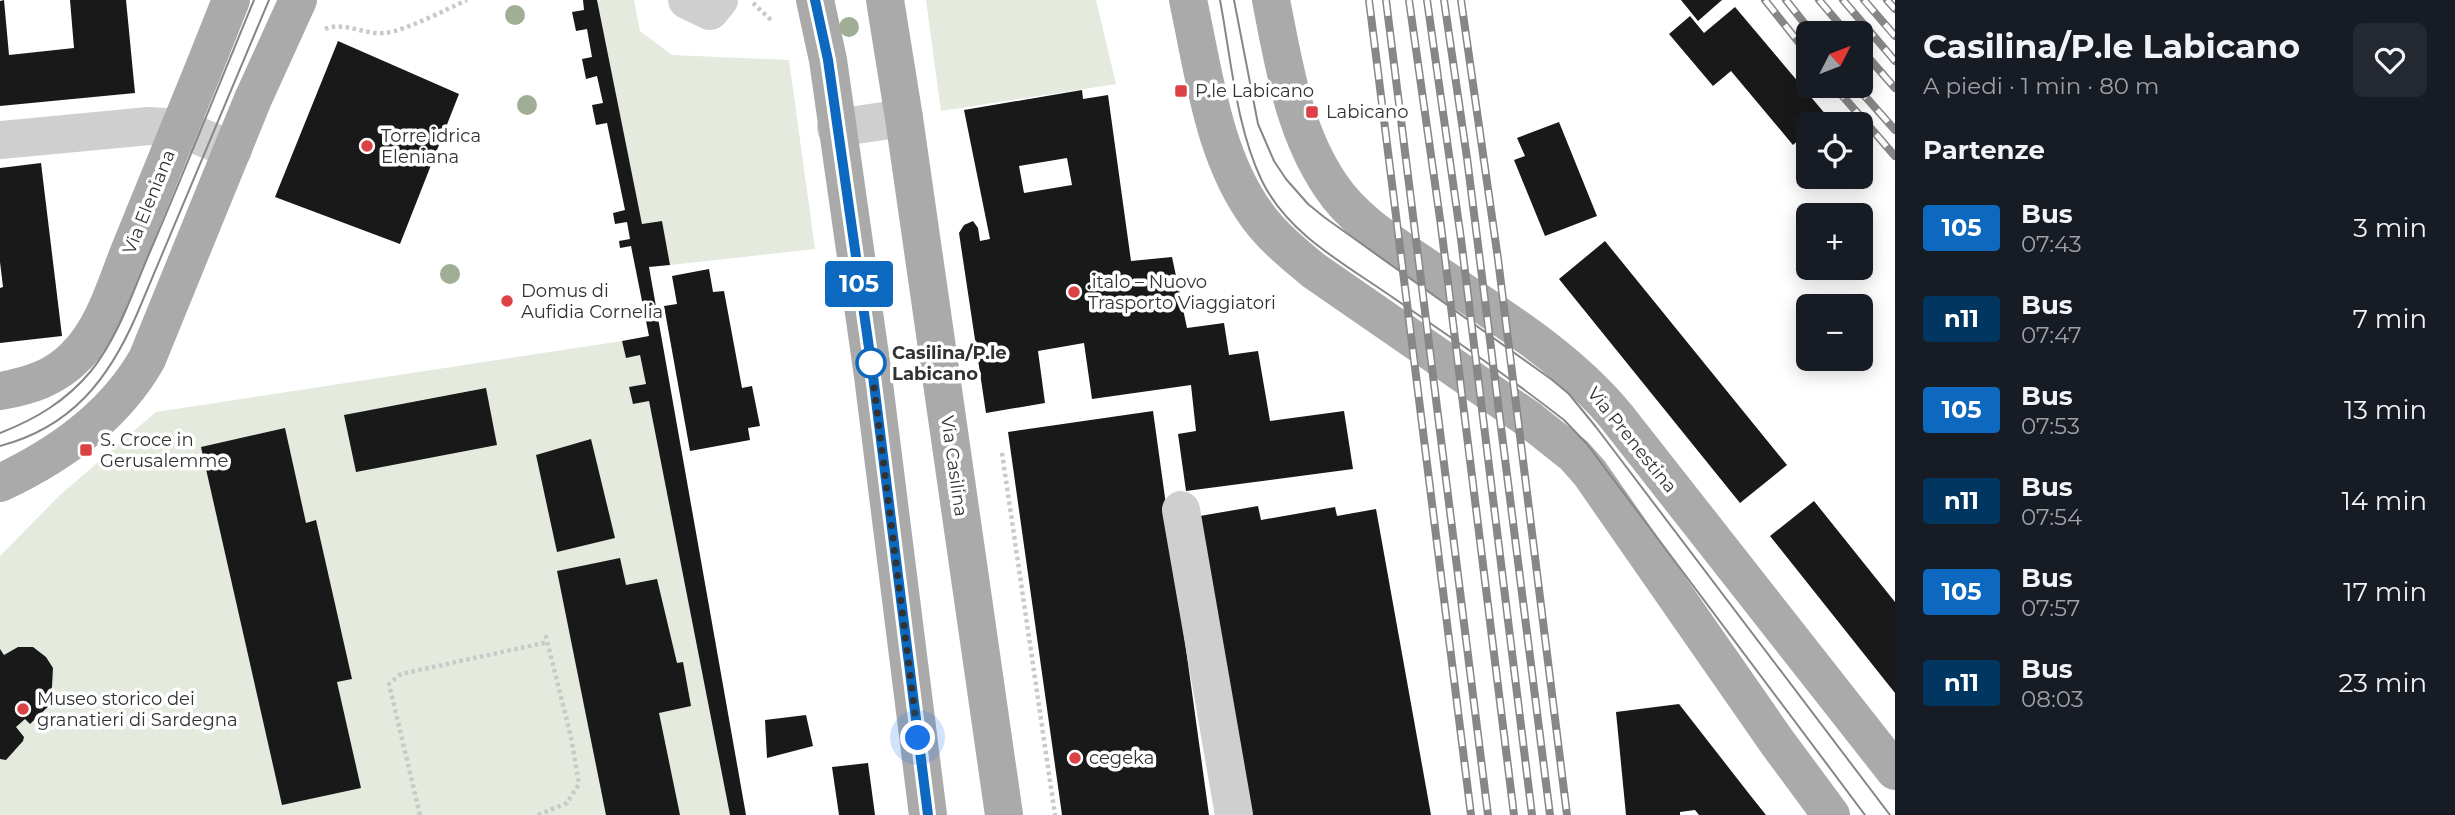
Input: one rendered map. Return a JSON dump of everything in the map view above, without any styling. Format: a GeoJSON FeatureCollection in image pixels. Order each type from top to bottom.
{"type":"FeatureCollection","features":[{"type":"Feature","properties":{"kind":"main road","name":"Via Eleniana"},"geometry":{"type":"LineString","coordinates":[[0,391],[38,382],[72,361],[95,331],[118,281],[231,0]]}},
{"type":"Feature","properties":{"kind":"main road"},"geometry":{"type":"LineString","coordinates":[[0,483],[52,455],[94,424],[128,390],[147,359],[253,99],[298,0]]}},
{"type":"Feature","properties":{"kind":"main road"},"geometry":{"type":"LineString","coordinates":[[815,0],[828,60],[874,388],[928,815]]}},
{"type":"Feature","properties":{"kind":"main road","name":"Via Casilina"},"geometry":{"type":"LineString","coordinates":[[885,0],[1004,815]]}},
{"type":"Feature","properties":{"kind":"main road"},"geometry":{"type":"LineString","coordinates":[[1188,0],[1214,117],[1231,170],[1260,220],[1294,254],[1334,285],[1530,420],[1574,455],[1590,472],[1777,742],[1831,815]]}},
{"type":"Feature","properties":{"kind":"main road","name":"Via Prenestina"},"geometry":{"type":"LineString","coordinates":[[1271,0],[1292,101],[1317,163],[1343,202],[1373,228],[1563,363],[1603,400],[1895,771]]}},
{"type":"Feature","properties":{"kind":"street"},"geometry":{"type":"LineString","coordinates":[[687,0],[710,11],[719,0]]}},
{"type":"Feature","properties":{"kind":"street"},"geometry":{"type":"LineString","coordinates":[[836,128],[904,118]]}},
{"type":"Feature","properties":{"kind":"street"},"geometry":{"type":"LineString","coordinates":[[0,140],[136,127],[179,128],[233,150]]}},
{"type":"Feature","properties":{"kind":"street"},"geometry":{"type":"LineString","coordinates":[[1181,510],[1234,815]]}},
{"type":"Feature","properties":{"kind":"path"},"geometry":{"type":"LineString","coordinates":[[318,36],[334,25],[382,34],[395,31],[467,0]]}},
{"type":"Feature","properties":{"kind":"path"},"geometry":{"type":"LineString","coordinates":[[750,0],[773,22]]}},
{"type":"Feature","properties":{"kind":"path"},"geometry":{"type":"LineString","coordinates":[[1002,453],[1055,815]]}},
{"type":"Feature","properties":{"kind":"path"},"geometry":{"type":"LineString","coordinates":[[537,815],[567,803],[579,784],[571,737],[545,633]]}},
{"type":"Feature","properties":{"kind":"path"},"geometry":{"type":"LineString","coordinates":[[420,815],[389,684],[401,674],[548,642]]}},
{"type":"Feature","properties":{"kind":"shaded area"},"geometry":{"type":"Polygon","coordinates":[[[634,0],[640,31],[672,55],[789,60],[815,249],[670,265],[662,221],[642,224],[597,1],[634,0]]]}},
{"type":"Feature","properties":{"kind":"shaded area"},"geometry":{"type":"Polygon","coordinates":[[[926,0],[1096,0],[1116,84],[941,111],[926,0]]]}},
{"type":"Feature","properties":{"kind":"shaded area"},"geometry":{"type":"Polygon","coordinates":[[[622,341],[626,357],[640,355],[646,384],[630,387],[649,401],[730,815],[0,815],[0,556],[60,495],[156,412],[622,341]]]}},
{"type":"Feature","properties":{"kind":"building"},"geometry":{"type":"Polygon","coordinates":[[[4,0],[9,55],[74,48],[70,0],[126,0],[135,93],[0,106],[0,1],[4,0]]]}},
{"type":"Feature","properties":{"kind":"building"},"geometry":{"type":"Polygon","coordinates":[[[583,0],[597,0],[642,224],[662,221],[670,265],[649,267],[746,815],[730,815],[649,401],[633,404],[629,387],[646,384],[640,355],[626,358],[622,341],[649,336],[631,246],[620,248],[619,241],[630,239],[627,222],[615,224],[613,213],[625,210],[607,123],[596,125],[592,105],[603,103],[597,76],[586,79],[582,59],[592,57],[587,29],[576,31],[572,12],[584,10],[583,0]]]}},
{"type":"Feature","properties":{"kind":"building"},"geometry":{"type":"Polygon","coordinates":[[[1681,0],[1722,0],[1698,21],[1681,0]]]}},
{"type":"Feature","properties":{"kind":"building"},"geometry":{"type":"Polygon","coordinates":[[[1735,7],[1796,79],[1796,98],[1812,98],[1824,112],[1796,112],[1796,142],[1793,145],[1731,71],[1713,86],[1669,34],[1690,16],[1704,33],[1735,7]]]}},
{"type":"Feature","properties":{"kind":"building","name":"Torre idrica Eleniana"},"geometry":{"type":"Polygon","coordinates":[[[338,41],[459,94],[400,244],[275,197],[338,41]]]}},
{"type":"Feature","properties":{"kind":"building","name":".italo – Nuovo Trasporto Viaggiatori"},"geometry":{"type":"Polygon","coordinates":[[[1082,90],[1083,99],[1108,95],[1131,261],[1172,257],[1187,328],[1224,323],[1229,355],[1258,351],[1270,421],[1344,411],[1353,469],[1186,491],[1178,434],[1196,431],[1191,385],[1092,399],[1084,343],[1038,351],[1045,403],[986,413],[959,233],[964,225],[973,221],[978,228],[980,241],[990,239],[964,110],[1082,90]],[[1067,158],[1019,166],[1024,193],[1072,185],[1067,158]]]}},
{"type":"Feature","properties":{"kind":"building"},"geometry":{"type":"Polygon","coordinates":[[[1559,122],[1597,216],[1545,236],[1514,160],[1525,156],[1517,138],[1559,122]]]}},
{"type":"Feature","properties":{"kind":"building"},"geometry":{"type":"Polygon","coordinates":[[[41,163],[62,336],[0,343],[0,288],[3,287],[0,262],[0,168],[41,163]]]}},
{"type":"Feature","properties":{"kind":"building"},"geometry":{"type":"Polygon","coordinates":[[[1605,241],[1787,465],[1740,503],[1559,279],[1605,241]]]}},
{"type":"Feature","properties":{"kind":"building"},"geometry":{"type":"Polygon","coordinates":[[[709,269],[713,292],[724,291],[742,388],[752,386],[760,426],[748,428],[750,440],[690,451],[664,306],[677,304],[672,276],[709,269]]]}},
{"type":"Feature","properties":{"kind":"building"},"geometry":{"type":"Polygon","coordinates":[[[486,388],[497,445],[356,472],[344,415],[486,388]]]}},
{"type":"Feature","properties":{"kind":"building"},"geometry":{"type":"Polygon","coordinates":[[[1153,411],[1209,815],[1062,815],[1008,432],[1153,411]]]}},
{"type":"Feature","properties":{"kind":"building"},"geometry":{"type":"Polygon","coordinates":[[[285,428],[306,523],[316,520],[352,679],[337,682],[361,788],[282,805],[201,447],[285,428]]]}},
{"type":"Feature","properties":{"kind":"building"},"geometry":{"type":"Polygon","coordinates":[[[591,439],[615,538],[557,552],[536,455],[591,439]]]}},
{"type":"Feature","properties":{"kind":"building"},"geometry":{"type":"Polygon","coordinates":[[[1814,501],[1895,602],[1895,693],[1770,536],[1814,501]]]}},
{"type":"Feature","properties":{"kind":"building"},"geometry":{"type":"Polygon","coordinates":[[[1258,506],[1261,520],[1335,507],[1337,516],[1376,509],[1431,815],[1248,815],[1194,517],[1258,506]]]}},
{"type":"Feature","properties":{"kind":"building"},"geometry":{"type":"Polygon","coordinates":[[[620,558],[626,585],[657,579],[677,663],[683,662],[691,706],[659,713],[680,815],[606,815],[557,571],[620,558]]]}},
{"type":"Feature","properties":{"kind":"building","name":"Museo storico dei granatieri di Sardegna"},"geometry":{"type":"Polygon","coordinates":[[[18,647],[33,647],[46,657],[53,668],[49,695],[55,700],[30,724],[25,719],[16,727],[24,737],[23,741],[6,760],[0,759],[0,649],[4,655],[18,647]]]}},
{"type":"Feature","properties":{"kind":"building"},"geometry":{"type":"Polygon","coordinates":[[[1679,704],[1766,815],[1699,815],[1695,810],[1680,812],[1680,815],[1626,815],[1616,712],[1679,704]]]}},
{"type":"Feature","properties":{"kind":"building"},"geometry":{"type":"Polygon","coordinates":[[[806,715],[813,746],[767,758],[765,720],[806,715]]]}},
{"type":"Feature","properties":{"kind":"building"},"geometry":{"type":"Polygon","coordinates":[[[868,763],[875,815],[839,815],[832,767],[868,763]]]}},
{"type":"Feature","properties":{"kind":"tram line"},"geometry":{"type":"LineString","coordinates":[[0,433],[26,422],[61,400],[91,371],[110,343],[254,0]]}},
{"type":"Feature","properties":{"kind":"tram line"},"geometry":{"type":"LineString","coordinates":[[0,446],[25,438],[68,413],[85,397],[114,359],[137,314],[269,0]]}},
{"type":"Feature","properties":{"kind":"tram line"},"geometry":{"type":"LineString","coordinates":[[1220,0],[1235,92],[1246,138],[1262,181],[1287,218],[1321,248],[1564,420],[1587,444],[1865,815]]}},
{"type":"Feature","properties":{"kind":"tram line"},"geometry":{"type":"LineString","coordinates":[[1234,0],[1258,124],[1274,161],[1286,179],[1308,204],[1324,217],[1569,394],[1890,815]]}},
{"type":"Feature","properties":{"kind":"railway"},"geometry":{"type":"LineString","coordinates":[[1369,0],[1471,815]]}},
{"type":"Feature","properties":{"kind":"railway"},"geometry":{"type":"LineString","coordinates":[[1386,0],[1488,815]]}},
{"type":"Feature","properties":{"kind":"railway"},"geometry":{"type":"LineString","coordinates":[[1409,0],[1441,226],[1514,815]]}},
{"type":"Feature","properties":{"kind":"railway"},"geometry":{"type":"LineString","coordinates":[[1427,0],[1461,239],[1532,815]]}},
{"type":"Feature","properties":{"kind":"railway"},"geometry":{"type":"LineString","coordinates":[[1444,0],[1467,158],[1550,815]]}},
{"type":"Feature","properties":{"kind":"railway"},"geometry":{"type":"LineString","coordinates":[[1461,0],[1498,259],[1567,815]]}},
{"type":"Feature","properties":{"kind":"railway"},"geometry":{"type":"LineString","coordinates":[[1765,0],[1796,39]]}},
{"type":"Feature","properties":{"kind":"railway"},"geometry":{"type":"LineString","coordinates":[[1786,0],[1803,21]]}},
{"type":"Feature","properties":{"kind":"railway"},"geometry":{"type":"LineString","coordinates":[[1819,0],[1837,21]]}},
{"type":"Feature","properties":{"kind":"railway"},"geometry":{"type":"LineString","coordinates":[[1843,0],[1895,61]]}},
{"type":"Feature","properties":{"kind":"railway"},"geometry":{"type":"LineString","coordinates":[[1864,0],[1895,36]]}},
{"type":"Feature","properties":{"kind":"railway"},"geometry":{"type":"LineString","coordinates":[[1887,0],[1895,9]]}},
{"type":"Feature","properties":{"kind":"railway"},"geometry":{"type":"LineString","coordinates":[[1873,63],[1895,88]]}},
{"type":"Feature","properties":{"kind":"railway"},"geometry":{"type":"LineString","coordinates":[[1844,98],[1895,156]]}},
{"type":"Feature","properties":{"kind":"railway"},"geometry":{"type":"LineString","coordinates":[[1867,98],[1895,130]]}},
{"type":"Feature","properties":{"kind":"bus line","name":"105"},"geometry":{"type":"LineString","coordinates":[[815,0],[828,60],[873,376],[928,815]]}},
{"type":"Feature","properties":{"kind":"place","name":"P.le Labicano"},"geometry":{"type":"Point","coordinates":[1181,91]}},
{"type":"Feature","properties":{"kind":"place","name":"Labicano"},"geometry":{"type":"Point","coordinates":[1312,112]}},
{"type":"Feature","properties":{"kind":"place","name":"Torre idrica Eleniana"},"geometry":{"type":"Point","coordinates":[367,146]}},
{"type":"Feature","properties":{"kind":"place","name":".italo – Nuovo Trasporto Viaggiatori"},"geometry":{"type":"Point","coordinates":[1074,292]}},
{"type":"Feature","properties":{"kind":"place","name":"Domus di Aufidia Cornelia"},"geometry":{"type":"Point","coordinates":[507,301]}},
{"type":"Feature","properties":{"kind":"place","name":"Casilina/P.le Labicano"},"geometry":{"type":"Point","coordinates":[871,363]}},
{"type":"Feature","properties":{"kind":"place","name":"S. Croce in Gerusalemme"},"geometry":{"type":"Point","coordinates":[86,450]}},
{"type":"Feature","properties":{"kind":"place","name":"Museo storico dei granatieri di Sardegna"},"geometry":{"type":"Point","coordinates":[23,709]}},
{"type":"Feature","properties":{"kind":"place","name":"cegeka"},"geometry":{"type":"Point","coordinates":[1075,758]}},
{"type":"Feature","properties":{"kind":"route"},"geometry":{"type":"LineString","coordinates":[[871,363],[918,738]]}}]}
